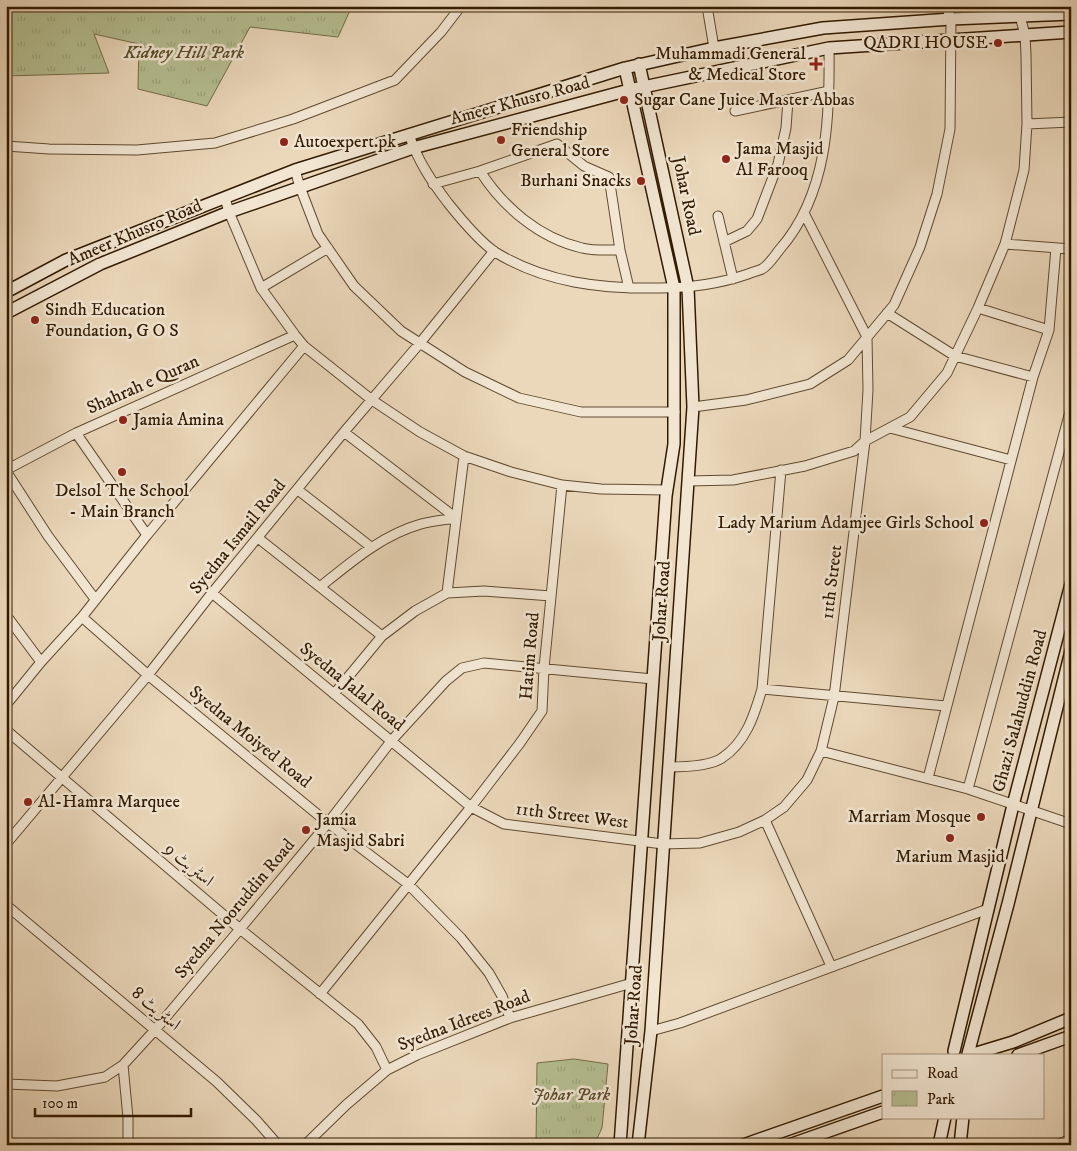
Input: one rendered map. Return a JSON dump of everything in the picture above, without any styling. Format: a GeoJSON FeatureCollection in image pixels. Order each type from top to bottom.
{"type":"FeatureCollection","features":[{"type":"Feature","properties":{"kind":"street"},"geometry":{"type":"LineString","coordinates":[[6,146],[49,149],[136,150],[215,143],[293,119],[395,80],[441,32],[461,6]]}},
{"type":"Feature","properties":{"kind":"street"},"geometry":{"type":"LineString","coordinates":[[707,6],[714,48]]}},
{"type":"Feature","properties":{"kind":"street"},"geometry":{"type":"LineString","coordinates":[[693,407],[746,400],[810,384],[848,360],[894,305],[920,247],[937,194],[950,129],[951,19],[946,6]]}},
{"type":"Feature","properties":{"kind":"street","name":"Ameer Khusro Road"},"geometry":{"type":"LineString","coordinates":[[6,292],[66,260],[295,170],[639,64],[823,28],[951,19],[1071,14]]}},
{"type":"Feature","properties":{"kind":"street"},"geometry":{"type":"LineString","coordinates":[[689,481],[733,480],[805,466],[854,451],[865,440],[910,417],[947,373],[978,308],[1005,244],[1024,170],[1027,124],[1024,35],[1020,16]]}},
{"type":"Feature","properties":{"kind":"street","name":"Ameer Khusro Road"},"geometry":{"type":"LineString","coordinates":[[6,314],[100,264],[229,212],[413,148],[644,86],[828,48],[1071,32]]}},
{"type":"Feature","properties":{"kind":"street"},"geometry":{"type":"LineString","coordinates":[[409,134],[413,148],[434,184],[462,221],[494,251],[541,274],[560,280],[629,288],[688,288],[733,279],[763,269],[789,239],[804,213],[820,171],[827,122],[829,91],[828,48]]}},
{"type":"Feature","properties":{"kind":"street","name":"Johar Road"},"geometry":{"type":"LineString","coordinates":[[638,1145],[651,1030],[693,407],[688,288],[639,64]]}},
{"type":"Feature","properties":{"kind":"street","name":"Johar Road"},"geometry":{"type":"LineString","coordinates":[[620,1145],[643,841],[652,692],[667,493],[674,444],[675,412],[674,288],[624,68]]}},
{"type":"Feature","properties":{"kind":"street"},"geometry":{"type":"LineString","coordinates":[[735,110],[829,91]]}},
{"type":"Feature","properties":{"kind":"street"},"geometry":{"type":"LineString","coordinates":[[724,242],[747,231],[757,219],[778,164],[786,128],[788,100]]}},
{"type":"Feature","properties":{"kind":"street"},"geometry":{"type":"LineString","coordinates":[[1027,124],[1071,122]]}},
{"type":"Feature","properties":{"kind":"street"},"geometry":{"type":"LineString","coordinates":[[434,184],[480,171],[557,144],[584,166],[609,177],[620,250],[629,288]]}},
{"type":"Feature","properties":{"kind":"street"},"geometry":{"type":"LineString","coordinates":[[295,170],[318,234],[354,286],[401,331],[465,372],[519,398],[580,412],[675,412]]}},
{"type":"Feature","properties":{"kind":"street"},"geometry":{"type":"LineString","coordinates":[[480,171],[489,186],[508,206],[540,231],[582,248],[620,250]]}},
{"type":"Feature","properties":{"kind":"street"},"geometry":{"type":"LineString","coordinates":[[225,198],[229,212],[262,288],[304,346],[372,400],[420,432],[464,456],[511,472],[562,485],[688,496]]}},
{"type":"Feature","properties":{"kind":"street","name":"11th Street"},"geometry":{"type":"LineString","coordinates":[[643,841],[663,844],[700,843],[738,832],[765,820],[784,806],[807,780],[821,751],[834,697],[865,440],[868,390],[867,337],[804,213]]}},
{"type":"Feature","properties":{"kind":"street"},"geometry":{"type":"LineString","coordinates":[[718,216],[733,279]]}},
{"type":"Feature","properties":{"kind":"street"},"geometry":{"type":"LineString","coordinates":[[1005,244],[1071,249]]}},
{"type":"Feature","properties":{"kind":"street"},"geometry":{"type":"LineString","coordinates":[[262,288],[328,248]]}},
{"type":"Feature","properties":{"kind":"street"},"geometry":{"type":"LineString","coordinates":[[928,778],[1033,377],[1049,330],[1056,248]]}},
{"type":"Feature","properties":{"kind":"street","name":"Syedna Ismail Road"},"geometry":{"type":"LineString","coordinates":[[6,844],[148,675],[212,593],[494,251]]}},
{"type":"Feature","properties":{"kind":"street"},"geometry":{"type":"LineString","coordinates":[[978,308],[1049,330]]}},
{"type":"Feature","properties":{"kind":"street"},"geometry":{"type":"LineString","coordinates":[[887,313],[955,356],[1033,377]]}},
{"type":"Feature","properties":{"kind":"street","name":"Shahrah e Quran"},"geometry":{"type":"LineString","coordinates":[[6,470],[76,433],[295,335]]}},
{"type":"Feature","properties":{"kind":"street"},"geometry":{"type":"LineString","coordinates":[[6,705],[41,662],[82,617],[147,535],[304,346]]}},
{"type":"Feature","properties":{"kind":"street"},"geometry":{"type":"LineString","coordinates":[[968,789],[1071,408]]}},
{"type":"Feature","properties":{"kind":"street"},"geometry":{"type":"LineString","coordinates":[[890,428],[1011,460]]}},
{"type":"Feature","properties":{"kind":"street"},"geometry":{"type":"LineString","coordinates":[[344,432],[456,518]]}},
{"type":"Feature","properties":{"kind":"street"},"geometry":{"type":"LineString","coordinates":[[76,433],[147,535]]}},
{"type":"Feature","properties":{"kind":"street"},"geometry":{"type":"LineString","coordinates":[[447,593],[464,456]]}},
{"type":"Feature","properties":{"kind":"street"},"geometry":{"type":"LineString","coordinates":[[6,470],[48,536],[95,599]]}},
{"type":"Feature","properties":{"kind":"street"},"geometry":{"type":"LineString","coordinates":[[669,767],[693,766],[721,759],[742,738],[754,716],[762,689],[782,470]]}},
{"type":"Feature","properties":{"kind":"street","name":"Hatim Road"},"geometry":{"type":"LineString","coordinates":[[320,994],[471,807],[542,711],[544,668],[562,485]]}},
{"type":"Feature","properties":{"kind":"street"},"geometry":{"type":"LineString","coordinates":[[298,490],[371,548]]}},
{"type":"Feature","properties":{"kind":"street"},"geometry":{"type":"LineString","coordinates":[[320,587],[364,551],[399,532],[422,524],[456,518]]}},
{"type":"Feature","properties":{"kind":"street"},"geometry":{"type":"LineString","coordinates":[[258,538],[382,636]]}},
{"type":"Feature","properties":{"kind":"street","name":"Ghazi Salahuddin Road"},"geometry":{"type":"LineString","coordinates":[[950,1053],[1071,584]]}},
{"type":"Feature","properties":{"kind":"street"},"geometry":{"type":"LineString","coordinates":[[334,694],[382,636],[415,611],[447,593],[484,591],[551,596]]}},
{"type":"Feature","properties":{"kind":"street","name":"Syedna Jalal Road"},"geometry":{"type":"LineString","coordinates":[[212,593],[471,807]]}},
{"type":"Feature","properties":{"kind":"street"},"geometry":{"type":"LineString","coordinates":[[6,616],[41,662]]}},
{"type":"Feature","properties":{"kind":"street","name":"Syedna Moiyed Road"},"geometry":{"type":"LineString","coordinates":[[82,617],[148,675],[328,822],[408,884],[461,938],[489,973],[502,996],[510,1018]]}},
{"type":"Feature","properties":{"kind":"street","name":"Ghazi Salahuddin Road"},"geometry":{"type":"LineString","coordinates":[[969,1054],[1071,651]]}},
{"type":"Feature","properties":{"kind":"street","name":"Syedna Nooruddin Road"},"geometry":{"type":"LineString","coordinates":[[6,1084],[57,1086],[105,1077],[123,1065],[240,929],[328,822],[392,740],[446,681],[462,668],[484,663],[653,679]]}},
{"type":"Feature","properties":{"kind":"street"},"geometry":{"type":"LineString","coordinates":[[762,689],[946,706]]}},
{"type":"Feature","properties":{"kind":"street"},"geometry":{"type":"LineString","coordinates":[[652,692],[673,692]]}},
{"type":"Feature","properties":{"kind":"street","name":"اسٹریٹ 9"},"geometry":{"type":"LineString","coordinates":[[6,730],[240,929],[358,1024],[376,1047],[387,1070]]}},
{"type":"Feature","properties":{"kind":"street"},"geometry":{"type":"LineString","coordinates":[[821,751],[968,789],[1071,824]]}},
{"type":"Feature","properties":{"kind":"street","name":"11th Street West"},"geometry":{"type":"LineString","coordinates":[[471,807],[504,824],[643,841]]}},
{"type":"Feature","properties":{"kind":"street"},"geometry":{"type":"LineString","coordinates":[[765,820],[831,966]]}},
{"type":"Feature","properties":{"kind":"street","name":"اسٹریٹ 8"},"geometry":{"type":"LineString","coordinates":[[6,905],[217,1082],[256,1120],[278,1145]]}},
{"type":"Feature","properties":{"kind":"street"},"geometry":{"type":"LineString","coordinates":[[651,1030],[680,1023],[988,909]]}},
{"type":"Feature","properties":{"kind":"street","name":"Syedna Idrees Road"},"geometry":{"type":"LineString","coordinates":[[305,1145],[346,1105],[387,1070],[417,1055],[510,1018],[632,983]]}},
{"type":"Feature","properties":{"kind":"street"},"geometry":{"type":"LineString","coordinates":[[972,1054],[1013,1042],[1071,1018]]}},
{"type":"Feature","properties":{"kind":"street"},"geometry":{"type":"LineString","coordinates":[[1021,1054],[1071,1036]]}},
{"type":"Feature","properties":{"kind":"street"},"geometry":{"type":"LineString","coordinates":[[950,1053],[959,1051],[966,1054]]}},
{"type":"Feature","properties":{"kind":"street"},"geometry":{"type":"LineString","coordinates":[[123,1065],[128,1118],[128,1145]]}},
{"type":"Feature","properties":{"kind":"street"},"geometry":{"type":"LineString","coordinates":[[743,1145],[882,1096]]}},
{"type":"Feature","properties":{"kind":"street"},"geometry":{"type":"LineString","coordinates":[[790,1145],[882,1112]]}},
{"type":"Feature","properties":{"kind":"street"},"geometry":{"type":"LineString","coordinates":[[939,1145],[944,1118]]}},
{"type":"Feature","properties":{"kind":"street"},"geometry":{"type":"LineString","coordinates":[[960,1145],[963,1118]]}},
{"type":"Feature","properties":{"kind":"street"},"geometry":{"type":"LineString","coordinates":[[1056,1145],[1071,1139]]}},
{"type":"Feature","properties":{"kind":"green space","name":"Kidney Hill Park"},"geometry":{"type":"Polygon","coordinates":[[[6,6],[352,6],[338,37],[250,27],[207,106],[138,89],[139,44],[94,34],[109,73],[6,76],[6,6]]]}},
{"type":"Feature","properties":{"kind":"green space","name":"Johar Park"},"geometry":{"type":"Polygon","coordinates":[[[574,1059],[608,1064],[602,1128],[594,1145],[536,1145],[537,1063],[574,1059]]]}},
{"type":"Feature","properties":{"kind":"place","name":"QADRI HOUSE"},"geometry":{"type":"Point","coordinates":[998,43]}},
{"type":"Feature","properties":{"kind":"place","name":"Muhammadi General & Medical Store"},"geometry":{"type":"Point","coordinates":[816,64]}},
{"type":"Feature","properties":{"kind":"place","name":"Sugar Cane Juice Master Abbas"},"geometry":{"type":"Point","coordinates":[624,100]}},
{"type":"Feature","properties":{"kind":"place","name":"Friendship General Store"},"geometry":{"type":"Point","coordinates":[501,140]}},
{"type":"Feature","properties":{"kind":"place","name":"Autoexpert.pk"},"geometry":{"type":"Point","coordinates":[284,142]}},
{"type":"Feature","properties":{"kind":"place","name":"Jama Masjid Al Farooq"},"geometry":{"type":"Point","coordinates":[726,159]}},
{"type":"Feature","properties":{"kind":"place","name":"Burhani Snacks"},"geometry":{"type":"Point","coordinates":[641,181]}},
{"type":"Feature","properties":{"kind":"place","name":"Sindh Education Foundation, G O S"},"geometry":{"type":"Point","coordinates":[35,320]}},
{"type":"Feature","properties":{"kind":"place","name":"Jamia Amina"},"geometry":{"type":"Point","coordinates":[123,420]}},
{"type":"Feature","properties":{"kind":"place","name":"Delsol The School - Main Branch"},"geometry":{"type":"Point","coordinates":[122,472]}},
{"type":"Feature","properties":{"kind":"place","name":"Lady Marium Adamjee Girls School"},"geometry":{"type":"Point","coordinates":[984,523]}},
{"type":"Feature","properties":{"kind":"place","name":"Al-Hamra Marquee"},"geometry":{"type":"Point","coordinates":[28,802]}},
{"type":"Feature","properties":{"kind":"place","name":"Marriam Mosque"},"geometry":{"type":"Point","coordinates":[981,817]}},
{"type":"Feature","properties":{"kind":"place","name":"Jamia Masjid Sabri"},"geometry":{"type":"Point","coordinates":[306,830]}},
{"type":"Feature","properties":{"kind":"place","name":"Marium Masjid"},"geometry":{"type":"Point","coordinates":[950,838]}}]}
